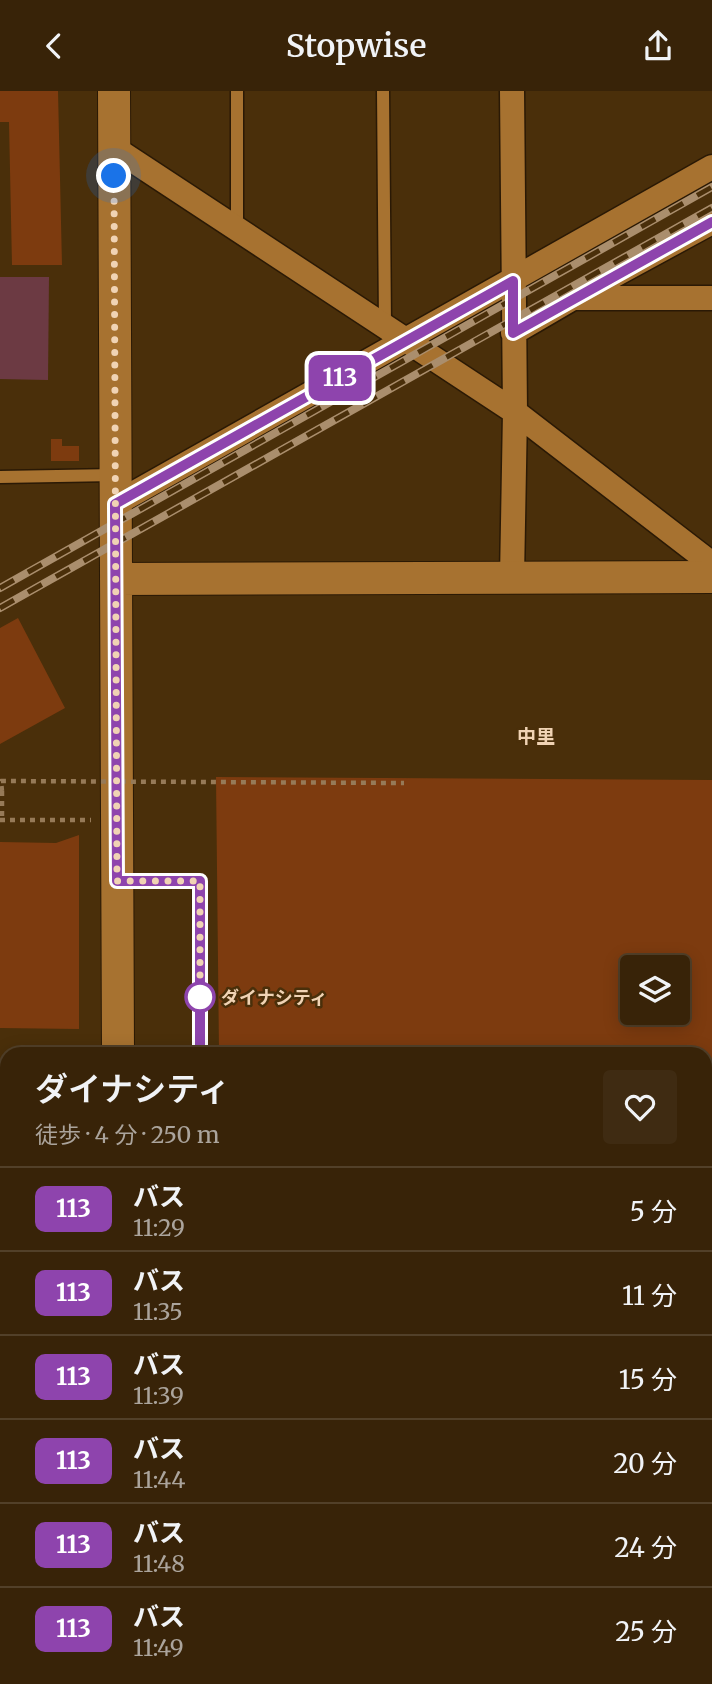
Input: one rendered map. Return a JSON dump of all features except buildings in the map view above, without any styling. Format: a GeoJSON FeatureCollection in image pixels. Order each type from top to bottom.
{"type":"FeatureCollection","features":[{"type":"Feature","properties":{"kind":"street"},"geometry":{"type":"LineString","coordinates":[[114,91],[118,1047]]}},
{"type":"Feature","properties":{"kind":"street"},"geometry":{"type":"LineString","coordinates":[[512,91],[512,578]]}},
{"type":"Feature","properties":{"kind":"street"},"geometry":{"type":"LineString","coordinates":[[114,148],[514,412],[712,564]]}},
{"type":"Feature","properties":{"kind":"street"},"geometry":{"type":"LineString","coordinates":[[115,490],[407,341],[712,167]]}},
{"type":"Feature","properties":{"kind":"street"},"geometry":{"type":"LineString","coordinates":[[513,333],[712,222]]}},
{"type":"Feature","properties":{"kind":"street"},"geometry":{"type":"LineString","coordinates":[[573,298],[712,297]]}},
{"type":"Feature","properties":{"kind":"street"},"geometry":{"type":"LineString","coordinates":[[116,579],[712,577]]}},
{"type":"Feature","properties":{"kind":"lane"},"geometry":{"type":"LineString","coordinates":[[237,91],[237,229]]}},
{"type":"Feature","properties":{"kind":"lane"},"geometry":{"type":"LineString","coordinates":[[383,91],[385,326]]}},
{"type":"Feature","properties":{"kind":"lane"},"geometry":{"type":"LineString","coordinates":[[0,477],[115,490]]}},
{"type":"Feature","properties":{"kind":"lane"},"geometry":{"type":"LineString","coordinates":[[117,881],[200,881],[200,1047]]}},
{"type":"Feature","properties":{"kind":"path"},"geometry":{"type":"LineString","coordinates":[[96,820],[1,820],[1,781],[404,783]]}},
{"type":"Feature","properties":{"kind":"shaded area"},"geometry":{"type":"Polygon","coordinates":[[[0,277],[49,277],[48,380],[0,379],[0,277]]]}},
{"type":"Feature","properties":{"kind":"railway"},"geometry":{"type":"LineString","coordinates":[[0,588],[712,187]]}},
{"type":"Feature","properties":{"kind":"railway"},"geometry":{"type":"LineString","coordinates":[[0,608],[712,208]]}},
{"type":"Feature","properties":{"kind":"bus line","name":"113"},"geometry":{"type":"LineString","coordinates":[[200,1047],[200,881],[117,881],[115,504],[513,281],[513,333],[712,222]]}},
{"type":"Feature","properties":{"kind":"place","name":"ダイナシティ"},"geometry":{"type":"Point","coordinates":[200,997]}},
{"type":"Feature","properties":{"kind":"district","name":"中里"},"geometry":{"type":"Point","coordinates":[536,736]}},
{"type":"Feature","properties":{"kind":"route"},"geometry":{"type":"LineString","coordinates":[[114,176],[117,881],[200,881],[200,997]]}}]}
